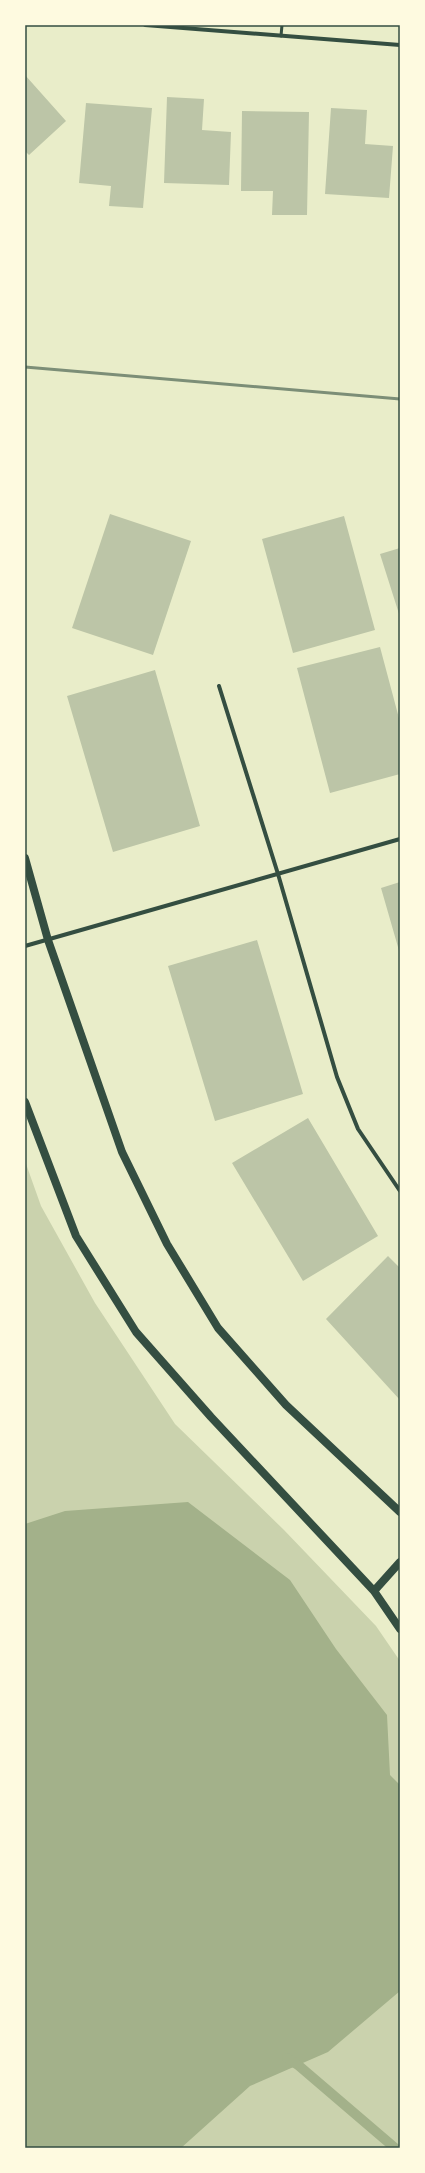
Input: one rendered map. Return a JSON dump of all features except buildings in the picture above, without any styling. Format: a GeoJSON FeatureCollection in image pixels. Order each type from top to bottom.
{"type":"FeatureCollection","features":[{"type":"Feature","properties":{"kind":"main road"},"geometry":{"type":"LineString","coordinates":[[25,858],[48,940],[122,1152],[167,1244],[218,1328],[286,1405],[400,1512]]}},
{"type":"Feature","properties":{"kind":"main road"},"geometry":{"type":"LineString","coordinates":[[25,1102],[76,1236],[136,1332],[211,1417],[374,1591],[400,1629]]}},
{"type":"Feature","properties":{"kind":"main road"},"geometry":{"type":"LineString","coordinates":[[374,1591],[400,1562]]}},
{"type":"Feature","properties":{"kind":"street"},"geometry":{"type":"LineString","coordinates":[[144,25],[400,45]]}},
{"type":"Feature","properties":{"kind":"street"},"geometry":{"type":"LineString","coordinates":[[219,686],[278,874],[336,1077],[358,1129],[400,1191]]}},
{"type":"Feature","properties":{"kind":"street"},"geometry":{"type":"LineString","coordinates":[[25,946],[400,839]]}},
{"type":"Feature","properties":{"kind":"lane"},"geometry":{"type":"LineString","coordinates":[[281,36],[282,25]]}},
{"type":"Feature","properties":{"kind":"shaded area"},"geometry":{"type":"Polygon","coordinates":[[[25,1161],[41,1206],[95,1303],[175,1424],[284,1530],[376,1626],[400,1661],[400,2148],[25,2148],[25,1161]]]}},
{"type":"Feature","properties":{"kind":"shaded area"},"geometry":{"type":"Polygon","coordinates":[[[188,1502],[290,1580],[336,1649],[387,1715],[390,1775],[400,1785],[400,1991],[328,2052],[250,2086],[181,2148],[25,2148],[25,1524],[65,1511],[188,1502]]]}},
{"type":"Feature","properties":{"kind":"waterway"},"geometry":{"type":"LineString","coordinates":[[287,2058],[298,2065],[395,2148]]}},
{"type":"Feature","properties":{"kind":"railway"},"geometry":{"type":"LineString","coordinates":[[25,367],[400,399]]}}]}
